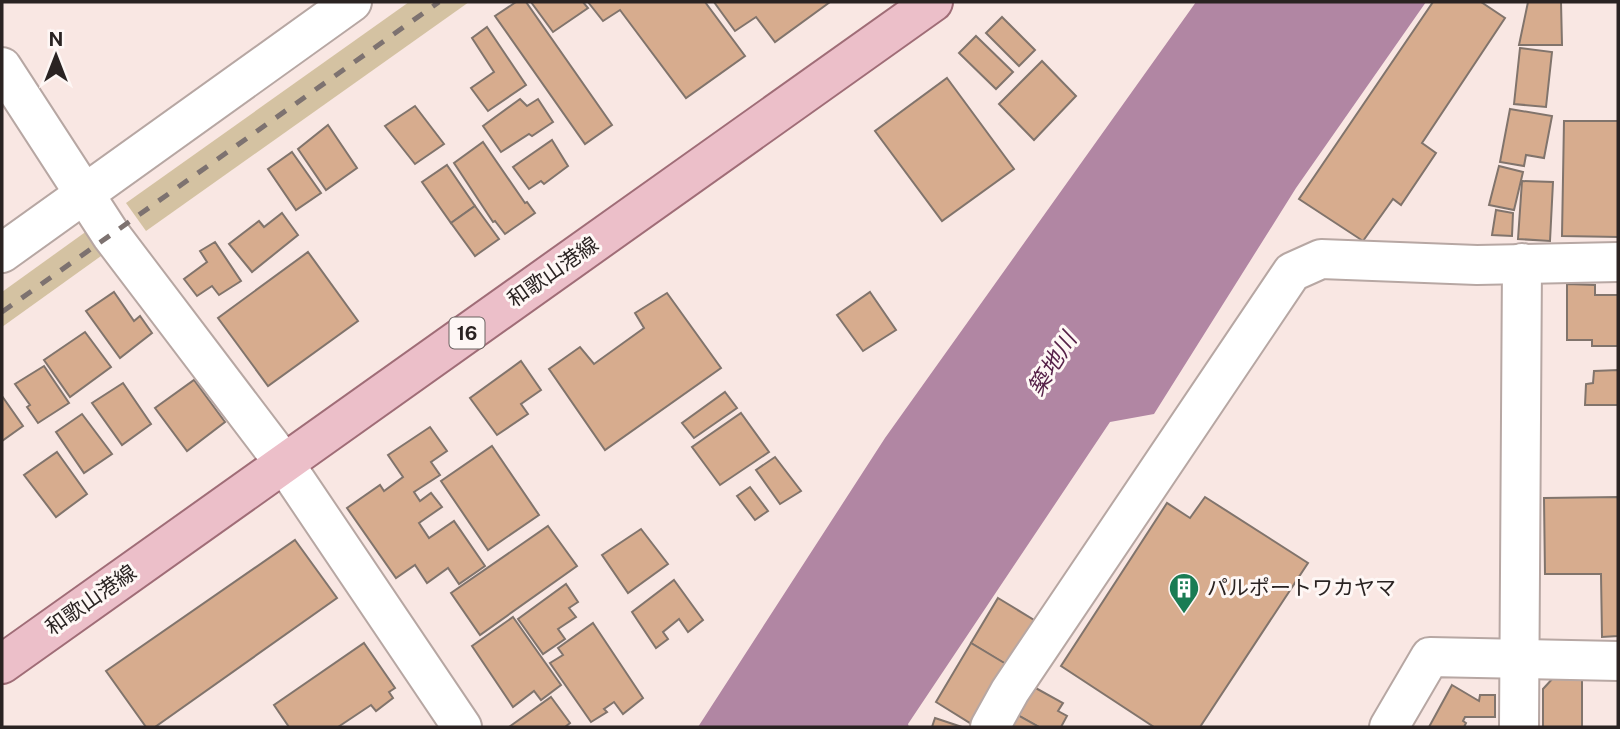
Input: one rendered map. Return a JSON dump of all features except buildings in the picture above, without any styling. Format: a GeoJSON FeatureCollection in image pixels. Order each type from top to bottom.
{"type":"FeatureCollection","features":[{"type":"Feature","properties":{"kind":"main road","name":"和歌山港線"},"geometry":{"type":"LineString","coordinates":[[2,664],[933,2]]}},
{"type":"Feature","properties":{"kind":"street"},"geometry":{"type":"LineString","coordinates":[[2,253],[352,2]]}},
{"type":"Feature","properties":{"kind":"street"},"geometry":{"type":"LineString","coordinates":[[2,67],[111,235],[284,463],[462,727]]}},
{"type":"Feature","properties":{"kind":"street"},"geometry":{"type":"LineString","coordinates":[[990,727],[1010,691],[1292,272],[1321,260],[1476,265],[1618,262]]}},
{"type":"Feature","properties":{"kind":"street"},"geometry":{"type":"LineString","coordinates":[[1519,727],[1522,262]]}},
{"type":"Feature","properties":{"kind":"street"},"geometry":{"type":"LineString","coordinates":[[1389,727],[1430,657],[1618,661]]}},
{"type":"Feature","properties":{"kind":"shaded area"},"geometry":{"type":"Polygon","coordinates":[[[409,2],[469,2],[146,231],[126,203],[409,2]]]}},
{"type":"Feature","properties":{"kind":"shaded area"},"geometry":{"type":"Polygon","coordinates":[[[91,228],[108,251],[2,327],[2,292],[91,228]]]}},
{"type":"Feature","properties":{"kind":"water","name":"築地川"},"geometry":{"type":"Polygon","coordinates":[[[1196,2],[1426,2],[1296,188],[1154,414],[1110,422],[908,724],[909,727],[698,727],[885,438],[1196,2]]]}},
{"type":"Feature","properties":{"kind":"railway"},"geometry":{"type":"LineString","coordinates":[[2,312],[439,2]]}},
{"type":"Feature","properties":{"kind":"place","name":"パルポートワカヤマ"},"geometry":{"type":"Point","coordinates":[1184,615]}}]}
